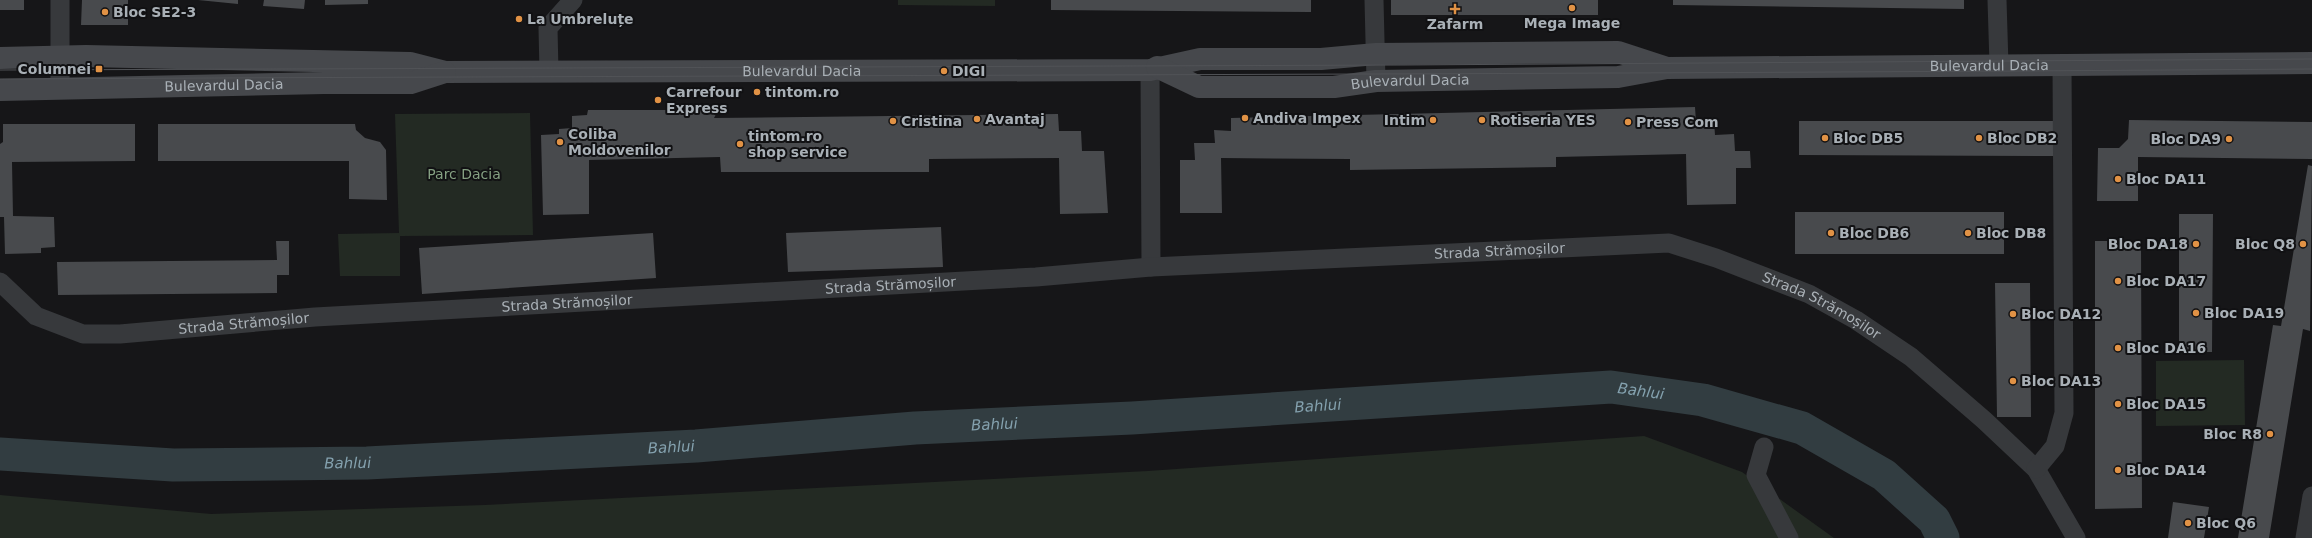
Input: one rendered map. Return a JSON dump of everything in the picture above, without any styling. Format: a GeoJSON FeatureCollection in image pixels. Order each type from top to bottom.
{"type":"FeatureCollection","features":[{"type":"Feature","properties":{"kind":"street"},"geometry":{"type":"LineString","coordinates":[[60,0],[60,88]]}},
{"type":"Feature","properties":{"kind":"street"},"geometry":{"type":"LineString","coordinates":[[549,72],[548,28],[573,0]]}},
{"type":"Feature","properties":{"kind":"street"},"geometry":{"type":"LineString","coordinates":[[1374,0],[1376,81]]}},
{"type":"Feature","properties":{"kind":"street"},"geometry":{"type":"LineString","coordinates":[[1997,0],[1999,65]]}},
{"type":"Feature","properties":{"kind":"street","name":"Bulevardul Dacia"},"geometry":{"type":"LineString","coordinates":[[0,58],[59,57],[410,63],[445,72],[549,72],[1154,68],[1200,59],[1321,59],[1376,54],[1618,52],[1667,68]]}},
{"type":"Feature","properties":{"kind":"street","name":"Bulevardul Dacia"},"geometry":{"type":"LineString","coordinates":[[1154,68],[1198,87],[1334,87],[1376,81],[1618,77],[1667,68],[2312,64]]}},
{"type":"Feature","properties":{"kind":"street"},"geometry":{"type":"LineString","coordinates":[[2036,469],[2055,446],[2064,413],[2062,65]]}},
{"type":"Feature","properties":{"kind":"street"},"geometry":{"type":"LineString","coordinates":[[1151,268],[1154,68]]}},
{"type":"Feature","properties":{"kind":"street","name":"Bulevardul Dacia"},"geometry":{"type":"LineString","coordinates":[[0,90],[411,83],[445,72]]}},
{"type":"Feature","properties":{"kind":"street","name":"Strada Strămoșilor"},"geometry":{"type":"LineString","coordinates":[[0,282],[36,316],[83,334],[120,334],[315,317],[1036,277],[1151,268],[1669,243],[1716,258],[1809,294],[1856,320],[1911,357],[1984,420],[2036,469],[2076,538]]}},
{"type":"Feature","properties":{"kind":"street"},"geometry":{"type":"LineString","coordinates":[[1764,447],[1756,475],[1789,538]]}},
{"type":"Feature","properties":{"kind":"street"},"geometry":{"type":"LineString","coordinates":[[2305,538],[2312,496]]}},
{"type":"Feature","properties":{"kind":"green space"},"geometry":{"type":"Polygon","coordinates":[[[898,0],[995,0],[995,6],[898,5],[898,0]]]}},
{"type":"Feature","properties":{"kind":"green space","name":"Parc Dacia"},"geometry":{"type":"Polygon","coordinates":[[[530,113],[533,235],[400,236],[400,276],[340,276],[338,234],[399,233],[395,114],[530,113]]]}},
{"type":"Feature","properties":{"kind":"green space"},"geometry":{"type":"Polygon","coordinates":[[[2244,360],[2245,425],[2156,426],[2156,361],[2244,360]]]}},
{"type":"Feature","properties":{"kind":"green space"},"geometry":{"type":"Polygon","coordinates":[[[1644,436],[1742,472],[1834,538],[0,538],[0,495],[211,514],[485,505],[1148,471],[1644,436]]]}},
{"type":"Feature","properties":{"kind":"building"},"geometry":{"type":"Polygon","coordinates":[[[0,0],[24,0],[24,10],[0,10],[0,0]]]}},
{"type":"Feature","properties":{"kind":"building","name":"Bloc SE2-3"},"geometry":{"type":"Polygon","coordinates":[[[82,0],[128,0],[128,25],[81,25],[82,0]]]}},
{"type":"Feature","properties":{"kind":"building"},"geometry":{"type":"Polygon","coordinates":[[[198,0],[238,0],[238,4],[198,0]]]}},
{"type":"Feature","properties":{"kind":"building"},"geometry":{"type":"Polygon","coordinates":[[[264,0],[305,0],[304,9],[263,6],[264,0]]]}},
{"type":"Feature","properties":{"kind":"building"},"geometry":{"type":"Polygon","coordinates":[[[325,0],[368,0],[368,4],[325,5],[325,0]]]}},
{"type":"Feature","properties":{"kind":"building"},"geometry":{"type":"Polygon","coordinates":[[[1051,0],[1311,0],[1311,12],[1051,10],[1051,0]]]}},
{"type":"Feature","properties":{"kind":"building"},"geometry":{"type":"Polygon","coordinates":[[[1391,0],[1598,0],[1598,15],[1391,15],[1391,0]]]}},
{"type":"Feature","properties":{"kind":"building"},"geometry":{"type":"Polygon","coordinates":[[[1673,0],[1964,0],[1964,9],[1673,5],[1673,0]]]}},
{"type":"Feature","properties":{"kind":"building"},"geometry":{"type":"Polygon","coordinates":[[[1695,107],[1696,122],[1714,121],[1715,135],[1734,134],[1735,151],[1750,151],[1751,168],[1736,168],[1736,204],[1687,205],[1686,154],[1556,157],[1556,167],[1350,170],[1350,159],[1221,158],[1222,213],[1180,213],[1180,160],[1195,160],[1194,143],[1215,143],[1214,130],[1231,131],[1231,118],[1695,107]]]}},
{"type":"Feature","properties":{"kind":"building"},"geometry":{"type":"Polygon","coordinates":[[[588,110],[718,110],[714,118],[1058,114],[1059,131],[1081,131],[1082,151],[1104,151],[1108,213],[1060,214],[1059,158],[929,159],[929,172],[721,172],[720,157],[589,160],[589,214],[543,215],[541,135],[559,134],[559,129],[572,128],[572,116],[587,115],[588,110]]]}},
{"type":"Feature","properties":{"kind":"building"},"geometry":{"type":"Polygon","coordinates":[[[2129,120],[2312,122],[2312,159],[2138,157],[2138,201],[2097,201],[2098,148],[2119,148],[2128,139],[2129,120]]]}},
{"type":"Feature","properties":{"kind":"building"},"geometry":{"type":"Polygon","coordinates":[[[1799,121],[2056,121],[2056,156],[1799,155],[1799,121]]]}},
{"type":"Feature","properties":{"kind":"building"},"geometry":{"type":"Polygon","coordinates":[[[3,124],[135,124],[135,161],[12,162],[13,216],[54,217],[55,247],[41,248],[41,253],[5,254],[4,217],[0,217],[0,144],[3,142],[3,124]]]}},
{"type":"Feature","properties":{"kind":"building"},"geometry":{"type":"Polygon","coordinates":[[[158,124],[355,124],[356,130],[365,138],[380,142],[386,150],[387,200],[349,199],[349,161],[158,161],[158,124]]]}},
{"type":"Feature","properties":{"kind":"building","name":"Bloc R8"},"geometry":{"type":"Polygon","coordinates":[[[2308,165],[2312,166],[2310,331],[2303,329],[2269,538],[2238,538],[2273,325],[2281,326],[2308,165]]]}},
{"type":"Feature","properties":{"kind":"building"},"geometry":{"type":"Polygon","coordinates":[[[1795,212],[2004,212],[2004,254],[1795,254],[1795,212]]]}},
{"type":"Feature","properties":{"kind":"building"},"geometry":{"type":"Polygon","coordinates":[[[2179,214],[2213,214],[2212,352],[2179,352],[2179,214]]]}},
{"type":"Feature","properties":{"kind":"building"},"geometry":{"type":"Polygon","coordinates":[[[941,227],[943,267],[788,272],[786,233],[941,227]]]}},
{"type":"Feature","properties":{"kind":"building"},"geometry":{"type":"Polygon","coordinates":[[[653,233],[656,278],[422,294],[419,248],[653,233]]]}},
{"type":"Feature","properties":{"kind":"building"},"geometry":{"type":"Polygon","coordinates":[[[276,241],[289,241],[289,275],[277,275],[277,293],[58,295],[57,262],[277,260],[276,241]]]}},
{"type":"Feature","properties":{"kind":"building"},"geometry":{"type":"Polygon","coordinates":[[[2095,241],[2141,241],[2142,508],[2095,509],[2095,241]]]}},
{"type":"Feature","properties":{"kind":"building"},"geometry":{"type":"Polygon","coordinates":[[[1995,283],[2030,283],[2031,417],[1997,417],[1995,283]]]}},
{"type":"Feature","properties":{"kind":"building","name":"Bloc Q6"},"geometry":{"type":"Polygon","coordinates":[[[2173,502],[2209,507],[2204,538],[2168,538],[2173,502]]]}},
{"type":"Feature","properties":{"kind":"waterway","name":"Bahlui"},"geometry":{"type":"LineString","coordinates":[[0,454],[173,465],[367,463],[696,446],[915,428],[1132,418],[1611,387],[1703,400],[1802,428],[1884,475],[1934,520],[1943,538]]}},
{"type":"Feature","properties":{"kind":"tram line"},"geometry":{"type":"LineString","coordinates":[[0,70],[1404,65],[2312,59]]}},
{"type":"Feature","properties":{"kind":"tram line"},"geometry":{"type":"LineString","coordinates":[[0,79],[1734,73],[2312,69]]}},
{"type":"Feature","properties":{"kind":"place","name":"Mega Image"},"geometry":{"type":"Point","coordinates":[1572,8]}},
{"type":"Feature","properties":{"kind":"place","name":"Zafarm"},"geometry":{"type":"Point","coordinates":[1455,9]}},
{"type":"Feature","properties":{"kind":"place","name":"Bloc SE2-3"},"geometry":{"type":"Point","coordinates":[105,12]}},
{"type":"Feature","properties":{"kind":"place","name":"La Umbreluțe"},"geometry":{"type":"Point","coordinates":[519,19]}},
{"type":"Feature","properties":{"kind":"place","name":"Columnei"},"geometry":{"type":"Point","coordinates":[99,69]}},
{"type":"Feature","properties":{"kind":"place","name":"DIGI"},"geometry":{"type":"Point","coordinates":[944,71]}},
{"type":"Feature","properties":{"kind":"place","name":"tintom.ro"},"geometry":{"type":"Point","coordinates":[757,92]}},
{"type":"Feature","properties":{"kind":"place","name":"Carrefour Express"},"geometry":{"type":"Point","coordinates":[658,100]}},
{"type":"Feature","properties":{"kind":"place","name":"Andiva Impex"},"geometry":{"type":"Point","coordinates":[1245,118]}},
{"type":"Feature","properties":{"kind":"place","name":"Avantaj"},"geometry":{"type":"Point","coordinates":[977,119]}},
{"type":"Feature","properties":{"kind":"place","name":"Intim"},"geometry":{"type":"Point","coordinates":[1433,120]}},
{"type":"Feature","properties":{"kind":"place","name":"Rotiseria YES"},"geometry":{"type":"Point","coordinates":[1482,120]}},
{"type":"Feature","properties":{"kind":"place","name":"Cristina"},"geometry":{"type":"Point","coordinates":[893,121]}},
{"type":"Feature","properties":{"kind":"place","name":"Press Com"},"geometry":{"type":"Point","coordinates":[1628,122]}},
{"type":"Feature","properties":{"kind":"place","name":"Bloc DB5"},"geometry":{"type":"Point","coordinates":[1825,138]}},
{"type":"Feature","properties":{"kind":"place","name":"Bloc DB2"},"geometry":{"type":"Point","coordinates":[1979,138]}},
{"type":"Feature","properties":{"kind":"place","name":"Bloc DA9"},"geometry":{"type":"Point","coordinates":[2229,139]}},
{"type":"Feature","properties":{"kind":"place","name":"Coliba Moldovenilor"},"geometry":{"type":"Point","coordinates":[560,142]}},
{"type":"Feature","properties":{"kind":"place","name":"tintom.ro shop service"},"geometry":{"type":"Point","coordinates":[740,144]}},
{"type":"Feature","properties":{"kind":"place","name":"Bloc DA11"},"geometry":{"type":"Point","coordinates":[2118,179]}},
{"type":"Feature","properties":{"kind":"place","name":"Bloc DB6"},"geometry":{"type":"Point","coordinates":[1831,233]}},
{"type":"Feature","properties":{"kind":"place","name":"Bloc DB8"},"geometry":{"type":"Point","coordinates":[1968,233]}},
{"type":"Feature","properties":{"kind":"place","name":"Bloc DA18"},"geometry":{"type":"Point","coordinates":[2196,244]}},
{"type":"Feature","properties":{"kind":"place","name":"Bloc Q8"},"geometry":{"type":"Point","coordinates":[2303,244]}},
{"type":"Feature","properties":{"kind":"place","name":"Bloc DA17"},"geometry":{"type":"Point","coordinates":[2118,281]}},
{"type":"Feature","properties":{"kind":"place","name":"Bloc DA19"},"geometry":{"type":"Point","coordinates":[2196,313]}},
{"type":"Feature","properties":{"kind":"place","name":"Bloc DA12"},"geometry":{"type":"Point","coordinates":[2013,314]}},
{"type":"Feature","properties":{"kind":"place","name":"Bloc DA16"},"geometry":{"type":"Point","coordinates":[2118,348]}},
{"type":"Feature","properties":{"kind":"place","name":"Bloc DA13"},"geometry":{"type":"Point","coordinates":[2013,381]}},
{"type":"Feature","properties":{"kind":"place","name":"Bloc DA15"},"geometry":{"type":"Point","coordinates":[2118,404]}},
{"type":"Feature","properties":{"kind":"place","name":"Bloc R8"},"geometry":{"type":"Point","coordinates":[2270,434]}},
{"type":"Feature","properties":{"kind":"place","name":"Bloc DA14"},"geometry":{"type":"Point","coordinates":[2118,470]}},
{"type":"Feature","properties":{"kind":"place","name":"Bloc Q6"},"geometry":{"type":"Point","coordinates":[2188,523]}}]}
